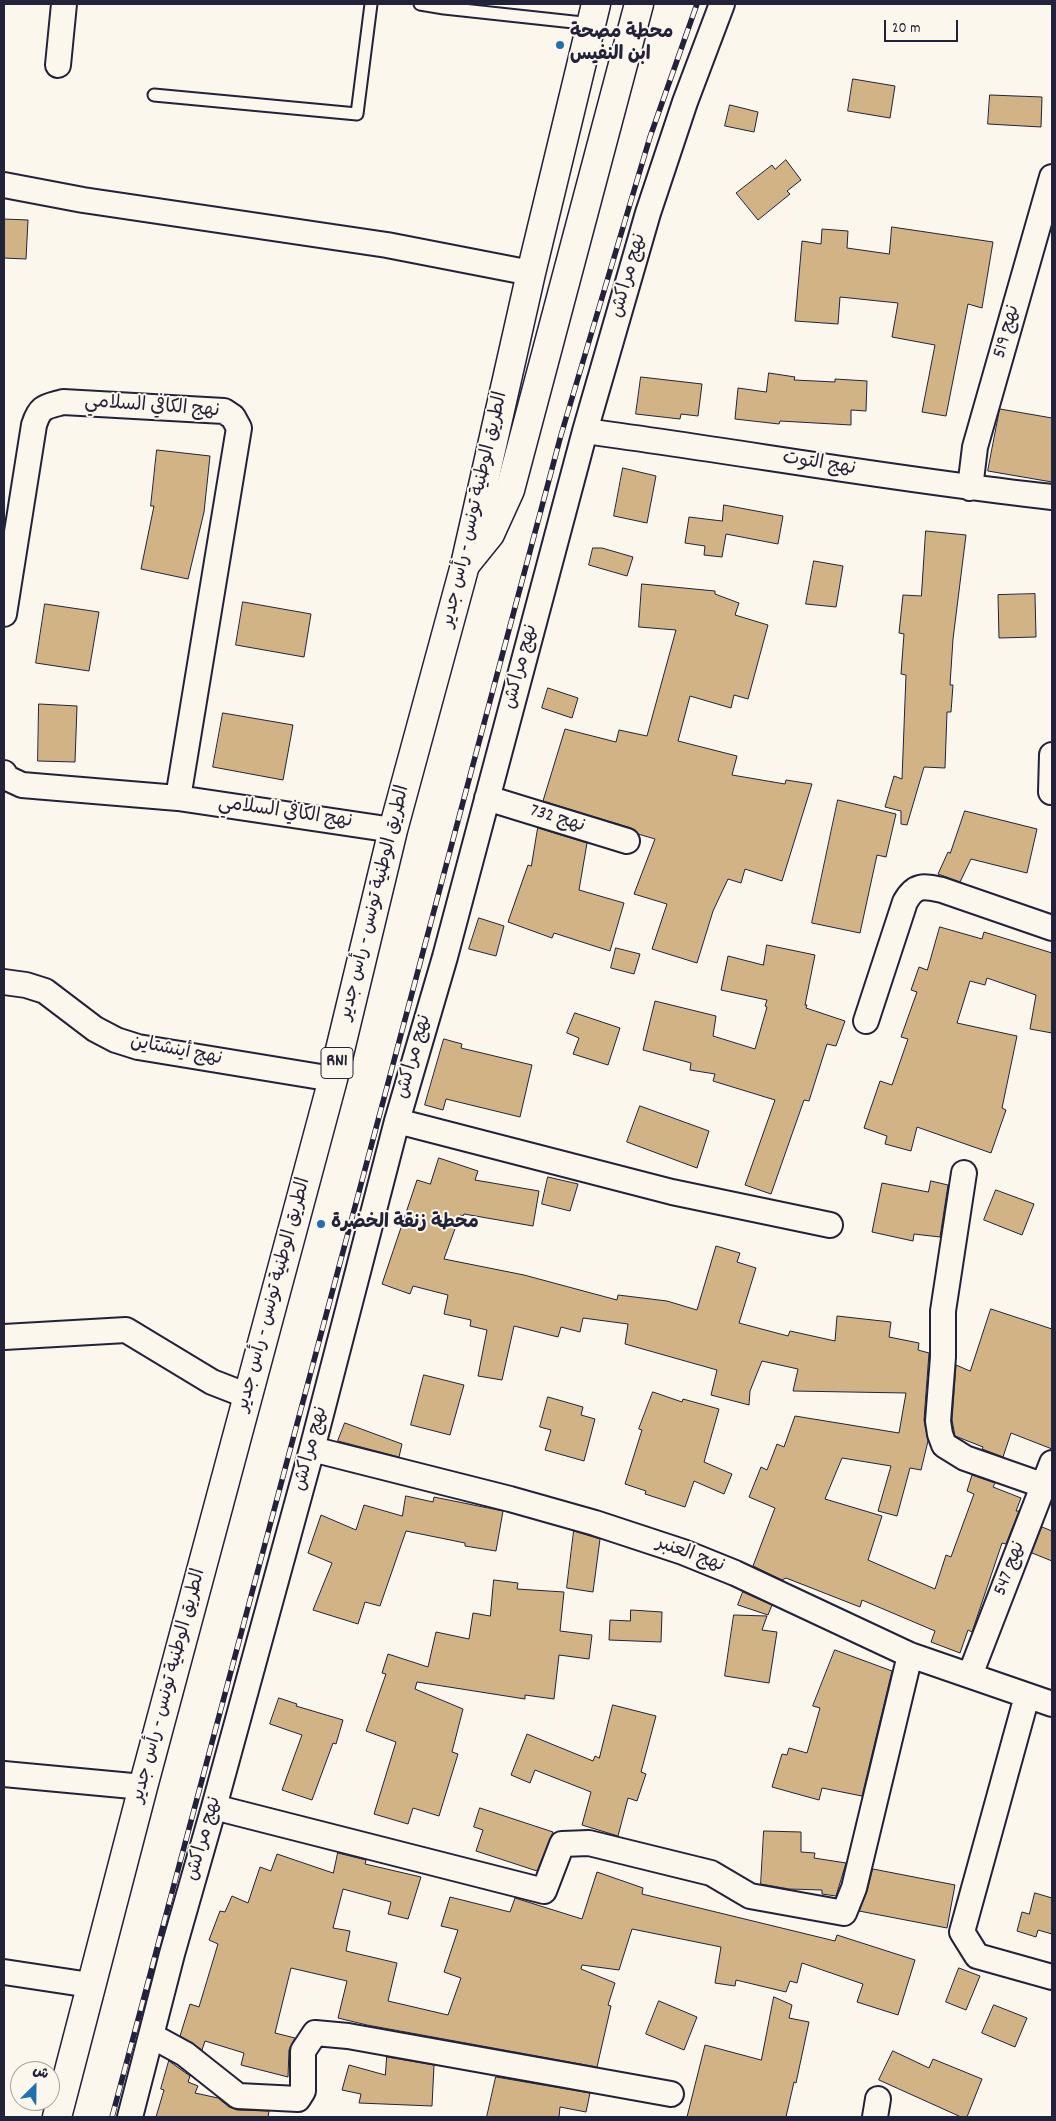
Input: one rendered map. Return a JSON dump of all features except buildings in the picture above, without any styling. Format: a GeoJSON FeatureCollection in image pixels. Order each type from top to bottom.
{"type":"FeatureCollection","features":[{"type":"Feature","properties":{"kind":"main road"},"geometry":{"type":"LineString","coordinates":[[465,565],[490,534],[510,490],[639,4]]}},
{"type":"Feature","properties":{"kind":"main road","name":"الطريق الوطنية تونس - رأس جدير"},"geometry":{"type":"LineString","coordinates":[[57,2117],[90,1985],[334,1079],[393,830],[465,565],[531,273],[594,14]]}},
{"type":"Feature","properties":{"kind":"street"},"geometry":{"type":"LineString","coordinates":[[58,65],[64,4]]}},
{"type":"Feature","properties":{"kind":"street","name":"نهج مراكش"},"geometry":{"type":"LineString","coordinates":[[130,2117],[172,1954],[312,1449],[396,1121],[444,957],[585,430],[648,213],[685,102],[722,4]]}},
{"type":"Feature","properties":{"kind":"street","name":"نهج 519"},"geometry":{"type":"LineString","coordinates":[[970,488],[975,447],[1052,177]]}},
{"type":"Feature","properties":{"kind":"street"},"geometry":{"type":"LineString","coordinates":[[4,185],[91,202],[387,245],[531,273]]}},
{"type":"Feature","properties":{"kind":"street","name":"نهج الكافي السلامي"},"geometry":{"type":"LineString","coordinates":[[4,614],[34,425],[42,408],[63,402],[224,411],[233,417],[239,428],[178,798]]}},
{"type":"Feature","properties":{"kind":"street","name":"نهج التوت"},"geometry":{"type":"LineString","coordinates":[[585,430],[737,451],[970,488],[1052,497]]}},
{"type":"Feature","properties":{"kind":"street"},"geometry":{"type":"LineString","coordinates":[[1051,792],[1052,755]]}},
{"type":"Feature","properties":{"kind":"street","name":"نهج الكافي السلامي"},"geometry":{"type":"LineString","coordinates":[[4,773],[7,778],[22,785],[178,798],[393,830]]}},
{"type":"Feature","properties":{"kind":"street","name":"نهج 732"},"geometry":{"type":"LineString","coordinates":[[487,798],[627,841]]}},
{"type":"Feature","properties":{"kind":"street"},"geometry":{"type":"LineString","coordinates":[[866,1021],[905,902],[909,894],[917,888],[927,887],[942,890],[1052,928]]}},
{"type":"Feature","properties":{"kind":"street","name":"نهج أينشتاين"},"geometry":{"type":"LineString","coordinates":[[4,982],[26,985],[45,991],[95,1029],[116,1040],[334,1079]]}},
{"type":"Feature","properties":{"kind":"street"},"geometry":{"type":"LineString","coordinates":[[396,1121],[672,1192],[830,1225]]}},
{"type":"Feature","properties":{"kind":"street"},"geometry":{"type":"LineString","coordinates":[[964,1173],[943,1312],[943,1357],[938,1421],[940,1434],[944,1445],[965,1458],[1042,1486]]}},
{"type":"Feature","properties":{"kind":"street"},"geometry":{"type":"LineString","coordinates":[[4,1337],[126,1330],[212,1382],[248,1396]]}},
{"type":"Feature","properties":{"kind":"street","name":"نهج العنبر"},"geometry":{"type":"LineString","coordinates":[[312,1449],[510,1498],[683,1552],[735,1573],[910,1655],[1052,1704]]}},
{"type":"Feature","properties":{"kind":"street","name":"نهج 547"},"geometry":{"type":"LineString","coordinates":[[970,1675],[1052,1463]]}},
{"type":"Feature","properties":{"kind":"street"},"geometry":{"type":"LineString","coordinates":[[214,1806],[544,1891],[562,1844],[588,1844],[711,1873],[750,1896],[844,1913],[854,1888],[910,1655]]}},
{"type":"Feature","properties":{"kind":"street"},"geometry":{"type":"LineString","coordinates":[[1027,1696],[962,1932],[977,1956],[1052,1977]]}},
{"type":"Feature","properties":{"kind":"street"},"geometry":{"type":"LineString","coordinates":[[4,1774],[143,1787]]}},
{"type":"Feature","properties":{"kind":"street"},"geometry":{"type":"LineString","coordinates":[[4,1972],[90,1985]]}},
{"type":"Feature","properties":{"kind":"street"},"geometry":{"type":"LineString","coordinates":[[152,2036],[185,2054],[238,2096],[298,2099],[303,2091],[303,2050],[314,2033],[348,2036],[671,2094]]}},
{"type":"Feature","properties":{"kind":"lane"},"geometry":{"type":"LineString","coordinates":[[154,95],[357,114],[371,4]]}},
{"type":"Feature","properties":{"kind":"lane"},"geometry":{"type":"LineString","coordinates":[[420,4],[594,14]]}},
{"type":"Feature","properties":{"kind":"railway"},"geometry":{"type":"LineString","coordinates":[[112,2117],[561,435],[650,137],[697,4]]}},
{"type":"Feature","properties":{"kind":"place","name":"محطة مصحة ابن النفيس"},"geometry":{"type":"Point","coordinates":[560,45]}},
{"type":"Feature","properties":{"kind":"place","name":"محطة زنقة الخضرة"},"geometry":{"type":"Point","coordinates":[321,1224]}}]}
